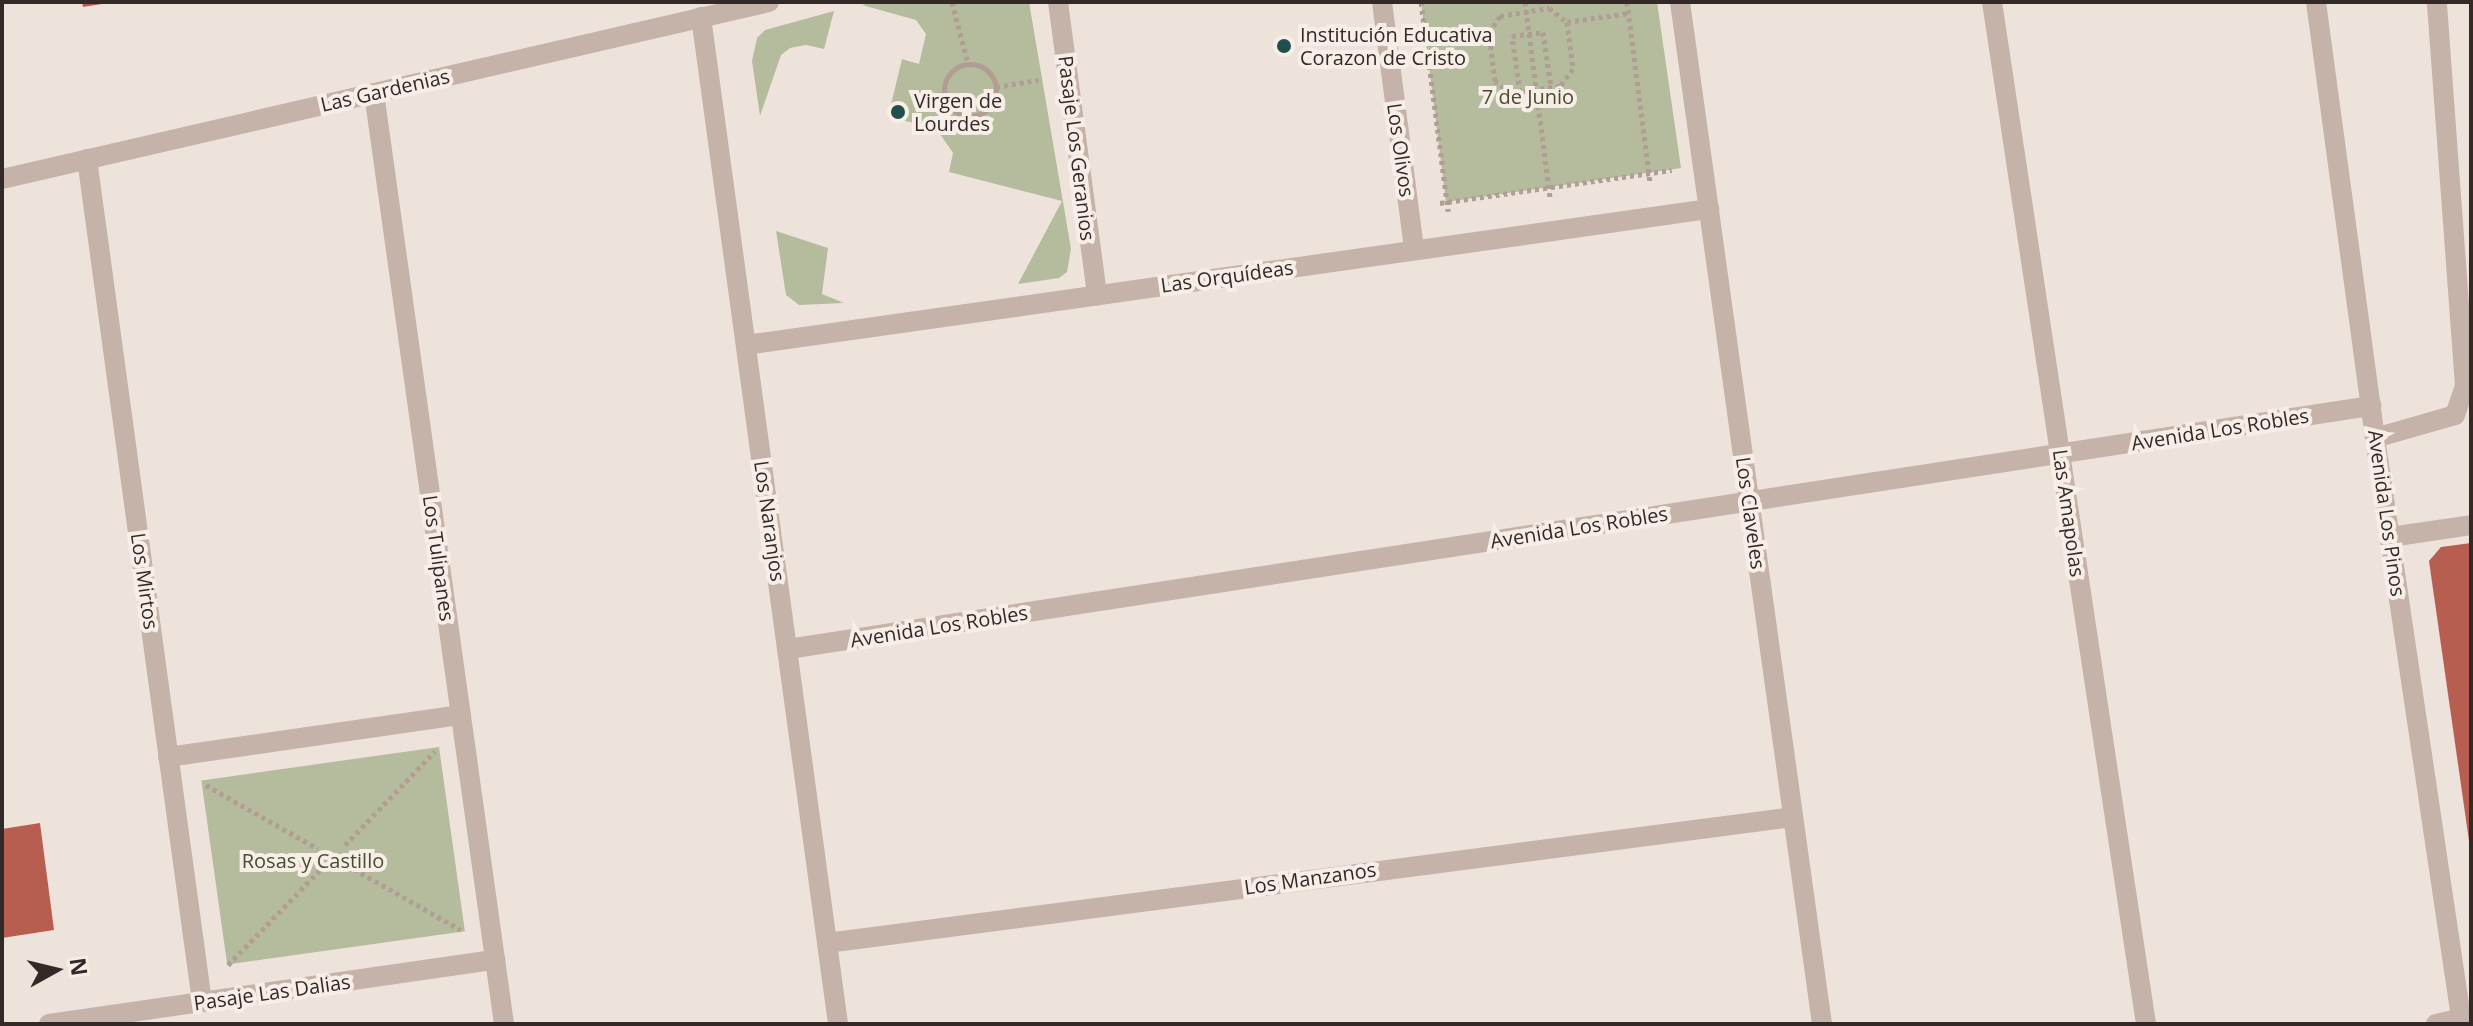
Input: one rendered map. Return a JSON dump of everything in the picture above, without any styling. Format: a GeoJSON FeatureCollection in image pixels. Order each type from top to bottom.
{"type":"FeatureCollection","features":[{"type":"Feature","properties":{"kind":"street","name":"Las Gardenias"},"geometry":{"type":"LineString","coordinates":[[2,179],[769,2]]}},
{"type":"Feature","properties":{"kind":"street","name":"Pasaje Los Geranios"},"geometry":{"type":"LineString","coordinates":[[1058,2],[1097,295]]}},
{"type":"Feature","properties":{"kind":"street","name":"Los Olivos"},"geometry":{"type":"LineString","coordinates":[[1382,2],[1414,249]]}},
{"type":"Feature","properties":{"kind":"street","name":"Los Claveles"},"geometry":{"type":"LineString","coordinates":[[1680,2],[1822,1024]]}},
{"type":"Feature","properties":{"kind":"street","name":"Las Amapolas"},"geometry":{"type":"LineString","coordinates":[[1992,2],[2146,1024]]}},
{"type":"Feature","properties":{"kind":"street","name":"Avenida Los Pinos"},"geometry":{"type":"LineString","coordinates":[[2316,2],[2375,438],[2465,1020]]}},
{"type":"Feature","properties":{"kind":"street"},"geometry":{"type":"LineString","coordinates":[[2375,438],[2455,415],[2465,386],[2437,2]]}},
{"type":"Feature","properties":{"kind":"street","name":"Los Naranjos"},"geometry":{"type":"LineString","coordinates":[[701,17],[838,1024]]}},
{"type":"Feature","properties":{"kind":"street","name":"Los Tulipanes"},"geometry":{"type":"LineString","coordinates":[[374,93],[504,1024]]}},
{"type":"Feature","properties":{"kind":"street","name":"Los Mirtos"},"geometry":{"type":"LineString","coordinates":[[87,159],[202,1002]]}},
{"type":"Feature","properties":{"kind":"street","name":"Las Orquídeas"},"geometry":{"type":"LineString","coordinates":[[746,345],[1709,209]]}},
{"type":"Feature","properties":{"kind":"street","name":"Avenida Los Robles"},"geometry":{"type":"LineString","coordinates":[[788,649],[2371,406]]}},
{"type":"Feature","properties":{"kind":"street"},"geometry":{"type":"LineString","coordinates":[[2390,537],[2471,525]]}},
{"type":"Feature","properties":{"kind":"street"},"geometry":{"type":"LineString","coordinates":[[168,757],[461,715]]}},
{"type":"Feature","properties":{"kind":"street","name":"Los Manzanos"},"geometry":{"type":"LineString","coordinates":[[827,943],[1793,817]]}},
{"type":"Feature","properties":{"kind":"street","name":"Pasaje Las Dalias"},"geometry":{"type":"LineString","coordinates":[[49,1024],[495,960]]}},
{"type":"Feature","properties":{"kind":"street"},"geometry":{"type":"LineString","coordinates":[[2436,1024],[2465,1020]]}},
{"type":"Feature","properties":{"kind":"path"},"geometry":{"type":"LineString","coordinates":[[952,2],[968,64]]}},
{"type":"Feature","properties":{"kind":"path"},"geometry":{"type":"LineString","coordinates":[[1421,2],[1448,211]]}},
{"type":"Feature","properties":{"kind":"path"},"geometry":{"type":"LineString","coordinates":[[1525,2],[1550,197]]}},
{"type":"Feature","properties":{"kind":"path"},"geometry":{"type":"LineString","coordinates":[[1627,2],[1650,182]]}},
{"type":"Feature","properties":{"kind":"path"},"geometry":{"type":"LineString","coordinates":[[1549,8],[1567,22],[1573,69],[1560,86],[1510,93],[1495,81],[1489,33],[1500,16],[1526,12],[1549,8]]}},
{"type":"Feature","properties":{"kind":"path"},"geometry":{"type":"LineString","coordinates":[[1567,22],[1629,13]]}},
{"type":"Feature","properties":{"kind":"path"},"geometry":{"type":"LineString","coordinates":[[1520,92],[1512,36],[1543,32],[1551,87]]}},
{"type":"Feature","properties":{"kind":"path"},"geometry":{"type":"LineString","coordinates":[[1418,43],[1489,33]]}},
{"type":"Feature","properties":{"kind":"path"},"geometry":{"type":"LineString","coordinates":[[968,64],[984,68],[996,87],[992,102],[974,116],[959,114],[944,97],[949,75],[968,64]]}},
{"type":"Feature","properties":{"kind":"path"},"geometry":{"type":"LineString","coordinates":[[996,87],[1049,79]]}},
{"type":"Feature","properties":{"kind":"path"},"geometry":{"type":"LineString","coordinates":[[916,101],[944,97]]}},
{"type":"Feature","properties":{"kind":"path"},"geometry":{"type":"LineString","coordinates":[[1437,203],[1681,168]]}},
{"type":"Feature","properties":{"kind":"path"},"geometry":{"type":"LineString","coordinates":[[345,845],[439,747]]}},
{"type":"Feature","properties":{"kind":"path"},"geometry":{"type":"LineString","coordinates":[[202,783],[318,849]]}},
{"type":"Feature","properties":{"kind":"path"},"geometry":{"type":"LineString","coordinates":[[347,865],[464,931]]}},
{"type":"Feature","properties":{"kind":"path"},"geometry":{"type":"LineString","coordinates":[[227,966],[322,868]]}},
{"type":"Feature","properties":{"kind":"green space"},"geometry":{"type":"Polygon","coordinates":[[[875,2],[1029,2],[1071,249],[1067,272],[1059,278],[1018,284],[1062,201],[949,172],[953,153],[936,128],[888,117],[902,59],[919,64],[926,34],[916,20],[862,5],[875,2]]]}},
{"type":"Feature","properties":{"kind":"green space","name":"7 de Junio"},"geometry":{"type":"Polygon","coordinates":[[[1421,2],[1657,2],[1681,168],[1446,202],[1421,2]]]}},
{"type":"Feature","properties":{"kind":"green space"},"geometry":{"type":"Polygon","coordinates":[[[834,11],[824,49],[806,45],[790,48],[781,55],[760,116],[752,61],[757,38],[765,30],[834,11]]]}},
{"type":"Feature","properties":{"kind":"green space"},"geometry":{"type":"Polygon","coordinates":[[[776,231],[828,248],[822,294],[844,303],[799,305],[786,295],[776,231]]]}},
{"type":"Feature","properties":{"kind":"green space","name":"Rosas y Castillo"},"geometry":{"type":"Polygon","coordinates":[[[439,747],[465,931],[227,965],[201,780],[439,747]]]}},
{"type":"Feature","properties":{"kind":"building"},"geometry":{"type":"Polygon","coordinates":[[[82,2],[102,2],[102,4],[83,7],[82,2]]]}},
{"type":"Feature","properties":{"kind":"building"},"geometry":{"type":"Polygon","coordinates":[[[2471,543],[2469,841],[2429,561],[2441,547],[2471,543]]]}},
{"type":"Feature","properties":{"kind":"building"},"geometry":{"type":"Polygon","coordinates":[[[40,823],[54,930],[2,938],[2,829],[40,823]]]}},
{"type":"Feature","properties":{"kind":"place","name":"Institución Educativa Corazon de Cristo"},"geometry":{"type":"Point","coordinates":[1284,46]}},
{"type":"Feature","properties":{"kind":"place","name":"Virgen de Lourdes"},"geometry":{"type":"Point","coordinates":[898,112]}}]}
